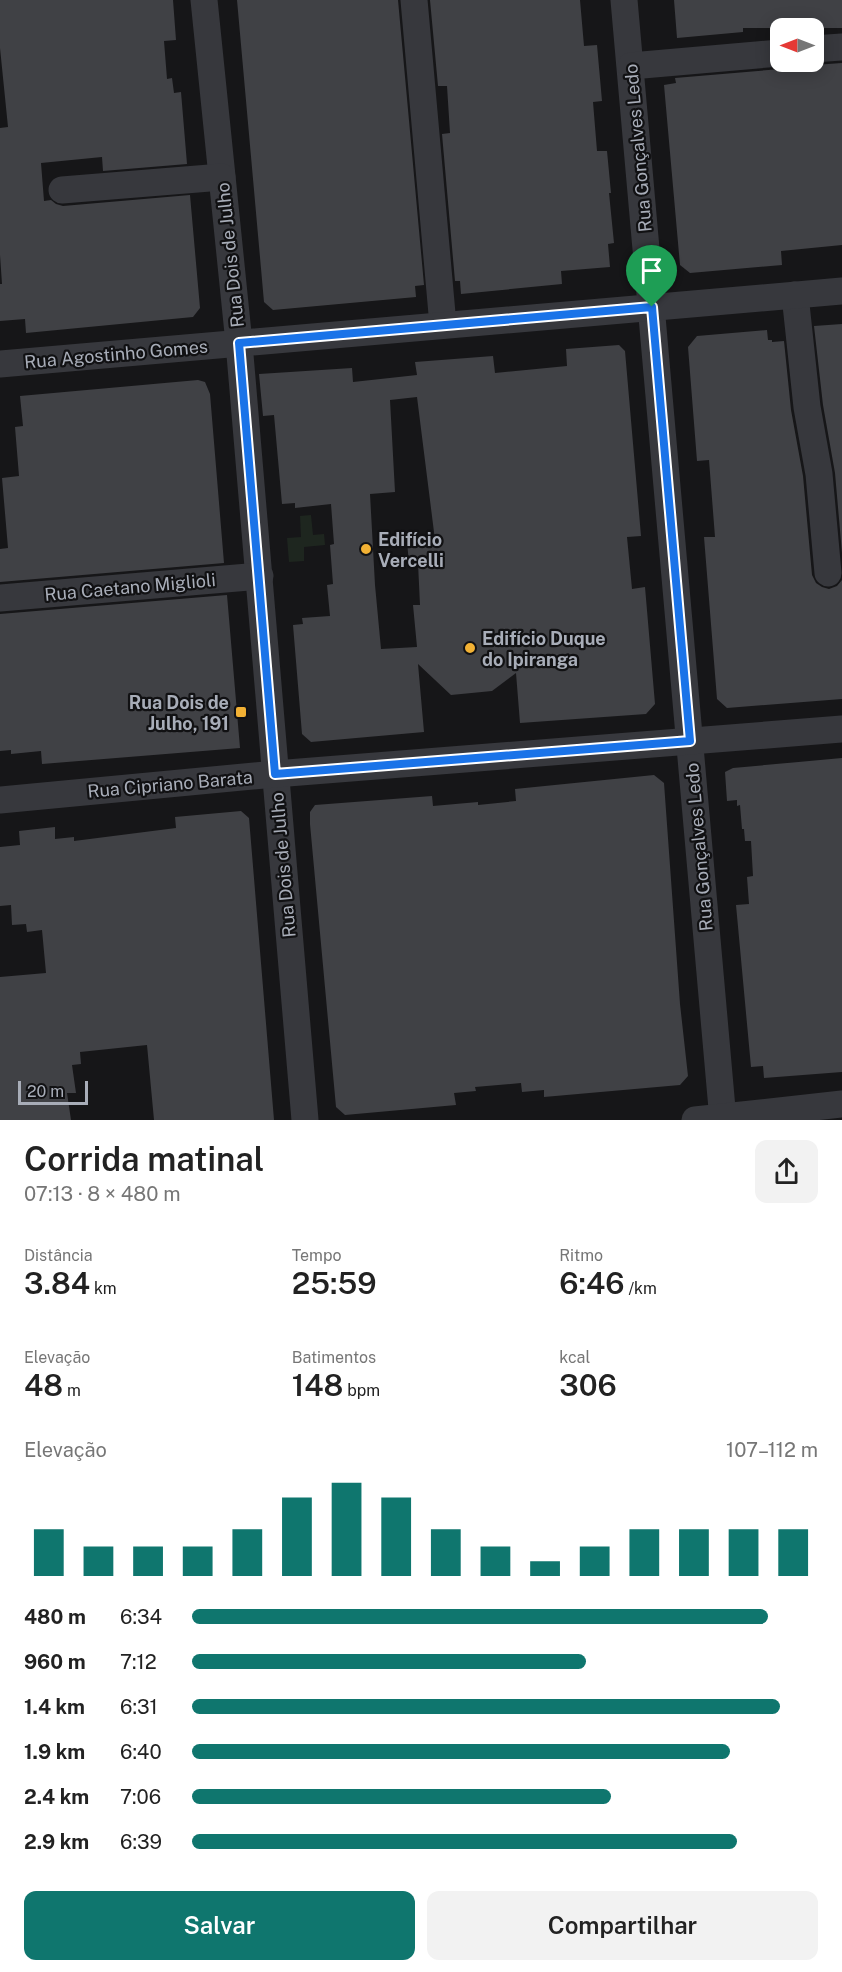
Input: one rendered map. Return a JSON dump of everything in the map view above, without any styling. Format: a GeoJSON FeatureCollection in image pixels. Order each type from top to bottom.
{"type":"FeatureCollection","features":[{"type":"Feature","properties":{"kind":"street","name":"Rua Dois de Julho"},"geometry":{"type":"LineString","coordinates":[[204,0],[239,343],[305,1120]]}},
{"type":"Feature","properties":{"kind":"street"},"geometry":{"type":"LineString","coordinates":[[414,0],[443,325]]}},
{"type":"Feature","properties":{"kind":"street","name":"Rua Gonçalves Ledo"},"geometry":{"type":"LineString","coordinates":[[624,0],[723,1119]]}},
{"type":"Feature","properties":{"kind":"street"},"geometry":{"type":"LineString","coordinates":[[824,49],[842,47]]}},
{"type":"Feature","properties":{"kind":"street"},"geometry":{"type":"LineString","coordinates":[[631,66],[770,53]]}},
{"type":"Feature","properties":{"kind":"street"},"geometry":{"type":"LineString","coordinates":[[62,190],[222,177]]}},
{"type":"Feature","properties":{"kind":"street","name":"Rua Agostinho Gomes"},"geometry":{"type":"LineString","coordinates":[[0,364],[842,291]]}},
{"type":"Feature","properties":{"kind":"street"},"geometry":{"type":"LineString","coordinates":[[795,295],[807,408],[819,474],[828,573]]}},
{"type":"Feature","properties":{"kind":"street","name":"Rua Caetano Miglioli"},"geometry":{"type":"LineString","coordinates":[[0,598],[260,576]]}},
{"type":"Feature","properties":{"kind":"street","name":"Rua Cipriano Barata"},"geometry":{"type":"LineString","coordinates":[[0,800],[275,774],[842,729]]}},
{"type":"Feature","properties":{"kind":"street"},"geometry":{"type":"LineString","coordinates":[[695,1120],[723,1119],[842,1104]]}},
{"type":"Feature","properties":{"kind":"shaded area"},"geometry":{"type":"Polygon","coordinates":[[[311,515],[313,535],[324,534],[325,545],[304,547],[304,561],[289,562],[287,538],[301,537],[300,516],[311,515]]]}},
{"type":"Feature","properties":{"kind":"building"},"geometry":{"type":"Polygon","coordinates":[[[0,0],[173,0],[176,40],[164,41],[167,79],[172,78],[174,93],[181,92],[187,164],[103,171],[102,157],[41,163],[44,201],[51,200],[63,206],[190,195],[200,308],[193,317],[26,333],[25,319],[0,321],[0,284],[2,284],[0,128],[8,127],[0,48],[0,0]]]}},
{"type":"Feature","properties":{"kind":"building"},"geometry":{"type":"Polygon","coordinates":[[[237,0],[398,0],[424,285],[415,286],[416,297],[273,310],[264,302],[237,0]]]}},
{"type":"Feature","properties":{"kind":"building"},"geometry":{"type":"Polygon","coordinates":[[[430,0],[580,0],[584,46],[597,45],[602,101],[593,102],[597,151],[607,151],[614,243],[608,244],[610,267],[561,271],[562,284],[461,294],[460,281],[455,281],[442,134],[450,133],[447,86],[438,86],[430,0]]]}},
{"type":"Feature","properties":{"kind":"building"},"geometry":{"type":"Polygon","coordinates":[[[674,0],[842,0],[842,28],[824,28],[824,18],[770,18],[770,28],[743,28],[743,32],[677,38],[674,0]]]}},
{"type":"Feature","properties":{"kind":"building"},"geometry":{"type":"Polygon","coordinates":[[[842,63],[842,245],[781,251],[782,265],[690,273],[680,265],[664,85],[676,83],[675,78],[770,70],[770,72],[824,72],[824,64],[842,63]]]}},
{"type":"Feature","properties":{"kind":"building"},"geometry":{"type":"Polygon","coordinates":[[[842,324],[842,553],[835,473],[823,405],[814,326],[842,324]]]}},
{"type":"Feature","properties":{"kind":"building"},"geometry":{"type":"Polygon","coordinates":[[[767,330],[768,340],[784,341],[791,410],[803,476],[812,575],[816,583],[829,589],[837,586],[842,580],[842,699],[727,708],[717,699],[704,537],[715,537],[709,460],[697,461],[688,347],[697,336],[767,330]]]}},
{"type":"Feature","properties":{"kind":"building"},"geometry":{"type":"Polygon","coordinates":[[[619,345],[625,351],[641,536],[627,537],[632,589],[645,587],[655,704],[646,714],[520,723],[516,673],[492,691],[451,695],[418,664],[424,732],[311,742],[302,734],[293,625],[303,624],[302,618],[330,616],[327,585],[333,584],[330,545],[334,544],[331,504],[295,508],[295,503],[282,504],[274,415],[263,416],[259,374],[352,368],[353,382],[417,375],[415,362],[493,356],[495,373],[567,366],[566,349],[619,345]],[[417,397],[390,400],[395,492],[370,494],[381,649],[417,647],[413,605],[420,605],[418,563],[409,563],[407,542],[435,540],[417,397]]]}},
{"type":"Feature","properties":{"kind":"building"},"geometry":{"type":"Polygon","coordinates":[[[198,380],[205,382],[210,394],[224,563],[0,582],[0,549],[8,548],[2,478],[19,476],[15,427],[23,426],[20,396],[198,380]]]}},
{"type":"Feature","properties":{"kind":"building"},"geometry":{"type":"Polygon","coordinates":[[[227,595],[240,748],[42,764],[41,751],[11,754],[11,750],[0,751],[0,614],[227,595]]]}},
{"type":"Feature","properties":{"kind":"building"},"geometry":{"type":"Polygon","coordinates":[[[842,758],[842,1072],[764,1078],[763,1066],[751,1067],[736,905],[749,904],[747,877],[753,876],[751,841],[745,841],[740,805],[737,806],[737,800],[727,801],[725,772],[733,768],[842,758]]]}},
{"type":"Feature","properties":{"kind":"building"},"geometry":{"type":"Polygon","coordinates":[[[654,775],[664,783],[680,1004],[688,1076],[680,1085],[544,1097],[544,1090],[522,1092],[521,1083],[475,1087],[476,1091],[454,1093],[456,1105],[345,1115],[336,1107],[310,824],[310,812],[315,805],[432,796],[433,806],[478,802],[478,805],[516,801],[515,789],[654,775]]]}},
{"type":"Feature","properties":{"kind":"building"},"geometry":{"type":"Polygon","coordinates":[[[241,811],[249,818],[274,1120],[154,1120],[147,1045],[80,1052],[81,1064],[72,1065],[76,1093],[67,1093],[71,1120],[0,1120],[0,977],[46,973],[42,930],[27,932],[26,924],[12,925],[11,905],[0,906],[0,847],[20,845],[19,831],[55,827],[55,839],[74,837],[74,841],[176,828],[175,817],[241,811]]]}},
{"type":"Feature","properties":{"kind":"place","name":"Edifício Vercelli"},"geometry":{"type":"Point","coordinates":[366,549]}},
{"type":"Feature","properties":{"kind":"place","name":"Edifício Duque do Ipiranga"},"geometry":{"type":"Point","coordinates":[470,648]}},
{"type":"Feature","properties":{"kind":"place","name":"Rua Dois de Julho, 191"},"geometry":{"type":"Point","coordinates":[241,712]}},
{"type":"Feature","properties":{"kind":"route"},"geometry":{"type":"LineString","coordinates":[[652,307],[690,741],[275,774],[239,343],[652,307]]}}]}
